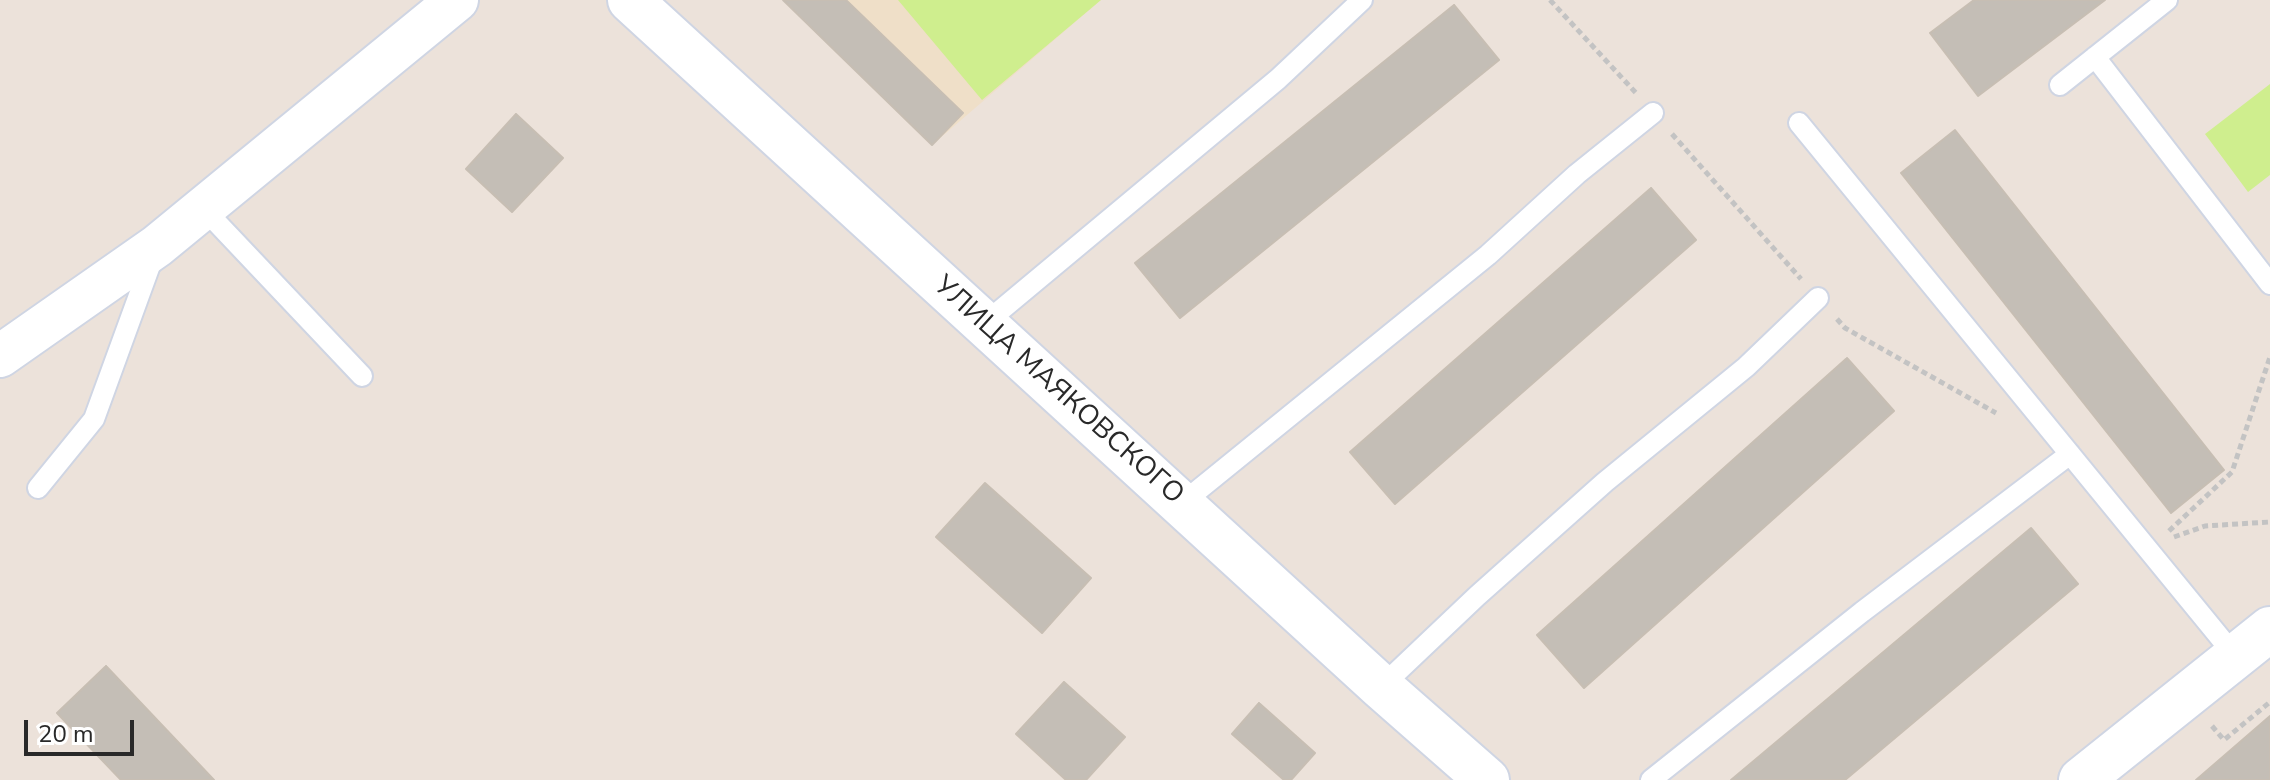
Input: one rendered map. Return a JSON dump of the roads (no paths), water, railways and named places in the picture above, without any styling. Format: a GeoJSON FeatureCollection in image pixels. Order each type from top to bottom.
{"type":"FeatureCollection","features":[{"type":"Feature","properties":{"kind":"street"},"geometry":{"type":"LineString","coordinates":[[0,356],[157,246],[457,0]]}},
{"type":"Feature","properties":{"kind":"street","name":"УЛИЦА МАЯКОВСКОГО"},"geometry":{"type":"LineString","coordinates":[[630,0],[1381,687],[1487,780]]}},
{"type":"Feature","properties":{"kind":"street"},"geometry":{"type":"LineString","coordinates":[[2081,780],[2270,629]]}},
{"type":"Feature","properties":{"kind":"lane"},"geometry":{"type":"LineString","coordinates":[[984,324],[1278,79],[1362,0]]}},
{"type":"Feature","properties":{"kind":"lane"},"geometry":{"type":"LineString","coordinates":[[2060,85],[2167,0]]}},
{"type":"Feature","properties":{"kind":"lane"},"geometry":{"type":"LineString","coordinates":[[2095,57],[2270,284]]}},
{"type":"Feature","properties":{"kind":"lane"},"geometry":{"type":"LineString","coordinates":[[1181,504],[1488,255],[1577,174],[1653,113]]}},
{"type":"Feature","properties":{"kind":"lane"},"geometry":{"type":"LineString","coordinates":[[1799,123],[2236,657]]}},
{"type":"Feature","properties":{"kind":"lane"},"geometry":{"type":"LineString","coordinates":[[203,208],[362,376]]}},
{"type":"Feature","properties":{"kind":"lane"},"geometry":{"type":"LineString","coordinates":[[38,488],[94,419],[157,246]]}},
{"type":"Feature","properties":{"kind":"lane"},"geometry":{"type":"LineString","coordinates":[[1381,687],[1488,585],[1605,482],[1746,367],[1818,298]]}},
{"type":"Feature","properties":{"kind":"lane"},"geometry":{"type":"LineString","coordinates":[[1651,780],[1862,612],[2070,454]]}}]}
